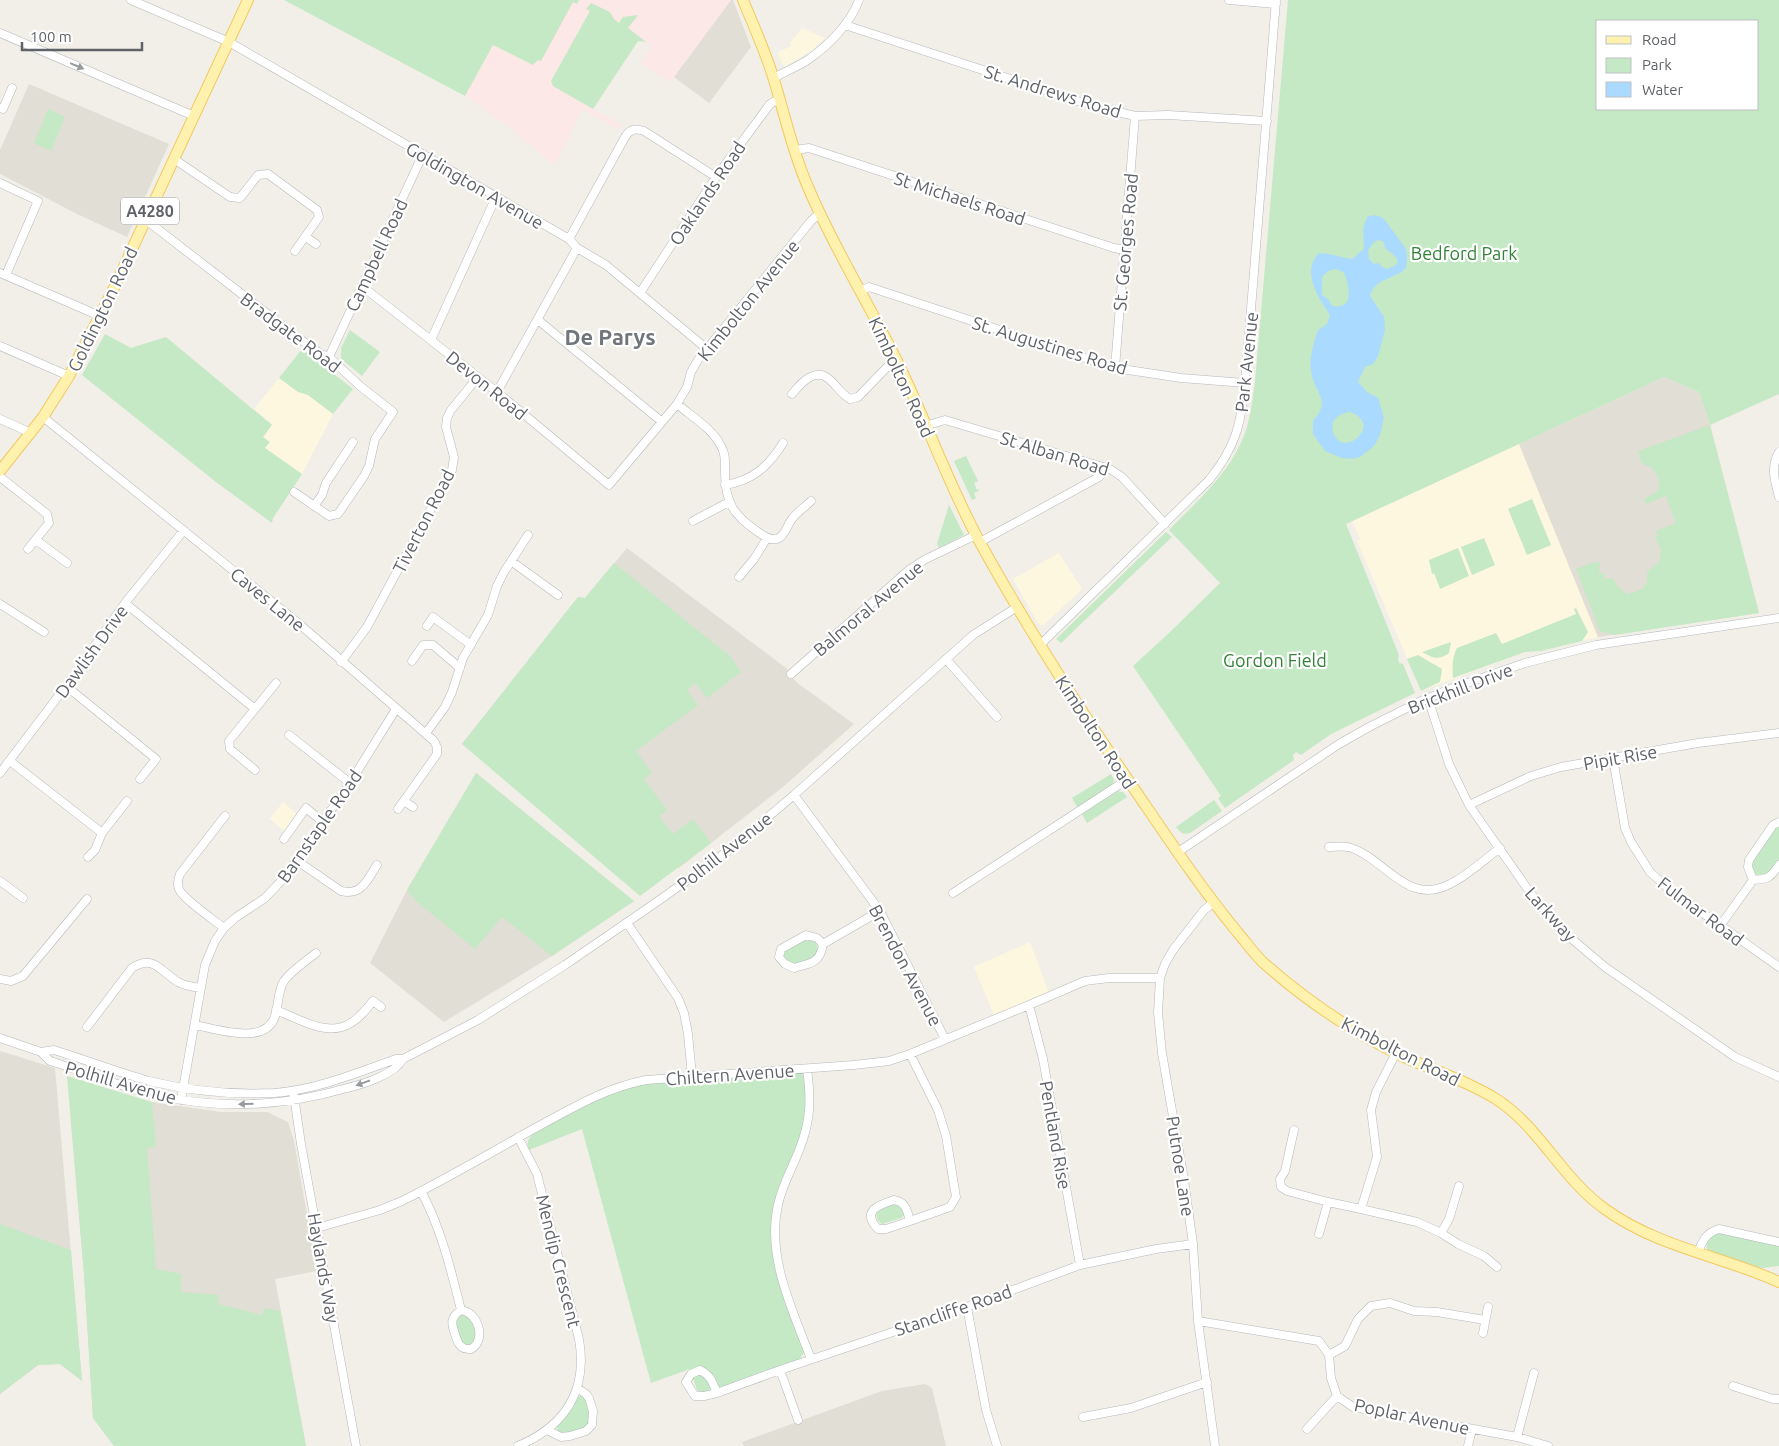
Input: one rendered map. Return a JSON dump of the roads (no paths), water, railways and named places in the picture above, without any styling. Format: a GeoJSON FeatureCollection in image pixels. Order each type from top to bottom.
{"type":"FeatureCollection","features":[{"type":"Feature","properties":{"kind":"main road","name":"Goldington Road"},"geometry":{"type":"LineString","coordinates":[[0,471],[43,417],[69,376],[146,220],[248,0]]}},
{"type":"Feature","properties":{"kind":"main road","name":"Kimbolton Road"},"geometry":{"type":"LineString","coordinates":[[743,0],[774,78],[805,182],[819,214],[895,359],[978,538],[1040,645],[1128,780],[1213,903],[1263,963],[1337,1019],[1365,1037],[1396,1053],[1493,1097],[1511,1110],[1530,1128],[1585,1193],[1606,1210],[1650,1235],[1756,1272],[1779,1282]]}},
{"type":"Feature","properties":{"kind":"street","name":"Goldington Avenue"},"geometry":{"type":"LineString","coordinates":[[131,0],[229,42],[569,240],[577,248],[606,265],[707,349]]}},
{"type":"Feature","properties":{"kind":"street"},"geometry":{"type":"LineString","coordinates":[[774,78],[821,50],[846,25],[859,0]]}},
{"type":"Feature","properties":{"kind":"street"},"geometry":{"type":"LineString","coordinates":[[1229,0],[1276,2]]}},
{"type":"Feature","properties":{"kind":"street","name":"Park Avenue"},"geometry":{"type":"LineString","coordinates":[[1040,645],[1209,480],[1223,463],[1240,425],[1276,2]]}},
{"type":"Feature","properties":{"kind":"street","name":"St. Andrews Road"},"geometry":{"type":"LineString","coordinates":[[846,25],[1093,106],[1135,116],[1168,115],[1267,121]]}},
{"type":"Feature","properties":{"kind":"street"},"geometry":{"type":"LineString","coordinates":[[0,33],[194,116]]}},
{"type":"Feature","properties":{"kind":"street"},"geometry":{"type":"LineString","coordinates":[[0,108],[3,109],[12,88]]}},
{"type":"Feature","properties":{"kind":"street","name":"Oaklands Road"},"geometry":{"type":"LineString","coordinates":[[640,293],[716,177],[770,104],[779,100]]}},
{"type":"Feature","properties":{"kind":"street","name":"St. Georges Road"},"geometry":{"type":"LineString","coordinates":[[1115,368],[1135,116]]}},
{"type":"Feature","properties":{"kind":"street"},"geometry":{"type":"LineString","coordinates":[[569,240],[625,137],[628,132],[634,129],[644,131],[716,177]]}},
{"type":"Feature","properties":{"kind":"street","name":"St Michaels Road"},"geometry":{"type":"LineString","coordinates":[[796,150],[809,148],[1124,250]]}},
{"type":"Feature","properties":{"kind":"street","name":"Campbell Road"},"geometry":{"type":"LineString","coordinates":[[329,357],[423,154]]}},
{"type":"Feature","properties":{"kind":"street"},"geometry":{"type":"LineString","coordinates":[[174,158],[230,197],[240,198],[258,175],[268,174],[317,210],[319,217],[295,251]]}},
{"type":"Feature","properties":{"kind":"street"},"geometry":{"type":"LineString","coordinates":[[0,183],[38,201],[3,274],[100,316]]}},
{"type":"Feature","properties":{"kind":"street"},"geometry":{"type":"LineString","coordinates":[[431,340],[496,197]]}},
{"type":"Feature","properties":{"kind":"street","name":"Kimbolton Avenue"},"geometry":{"type":"LineString","coordinates":[[609,485],[676,404],[687,388],[691,372],[707,349],[811,221],[819,214]]}},
{"type":"Feature","properties":{"kind":"street","name":"Bradgate Road"},"geometry":{"type":"LineString","coordinates":[[146,220],[307,344],[329,357],[360,386],[393,412],[375,439],[369,466],[364,476],[338,514],[329,516],[294,492]]}},
{"type":"Feature","properties":{"kind":"street"},"geometry":{"type":"LineString","coordinates":[[306,237],[316,244]]}},
{"type":"Feature","properties":{"kind":"street"},"geometry":{"type":"LineString","coordinates":[[496,392],[577,248]]}},
{"type":"Feature","properties":{"kind":"street","name":"St. Augustines Road"},"geometry":{"type":"LineString","coordinates":[[860,291],[869,287],[1115,368],[1181,378],[1245,383]]}},
{"type":"Feature","properties":{"kind":"street","name":"Devon Road"},"geometry":{"type":"LineString","coordinates":[[362,288],[478,377],[609,485]]}},
{"type":"Feature","properties":{"kind":"street"},"geometry":{"type":"LineString","coordinates":[[538,320],[661,421]]}},
{"type":"Feature","properties":{"kind":"street"},"geometry":{"type":"LineString","coordinates":[[0,346],[69,376]]}},
{"type":"Feature","properties":{"kind":"street"},"geometry":{"type":"LineString","coordinates":[[792,394],[802,382],[811,376],[820,375],[828,378],[844,396],[850,399],[858,397],[895,359]]}},
{"type":"Feature","properties":{"kind":"street","name":"Tiverton Road"},"geometry":{"type":"LineString","coordinates":[[342,662],[367,627],[452,470],[454,457],[453,447],[446,427],[447,418],[451,410],[478,377]]}},
{"type":"Feature","properties":{"kind":"street"},"geometry":{"type":"LineString","coordinates":[[676,404],[706,428],[722,446],[725,458],[725,485],[729,502],[740,516],[767,538],[772,540],[779,538],[785,532],[791,520],[812,501]]}},
{"type":"Feature","properties":{"kind":"street","name":"Caves Lane"},"geometry":{"type":"LineString","coordinates":[[43,417],[297,622],[434,741],[437,747],[437,754],[398,809]]}},
{"type":"Feature","properties":{"kind":"street"},"geometry":{"type":"LineString","coordinates":[[0,420],[31,433]]}},
{"type":"Feature","properties":{"kind":"street","name":"St Alban Road"},"geometry":{"type":"LineString","coordinates":[[925,426],[945,420],[1106,468],[1122,477],[1165,524]]}},
{"type":"Feature","properties":{"kind":"street"},"geometry":{"type":"LineString","coordinates":[[314,506],[322,495],[326,483],[353,442]]}},
{"type":"Feature","properties":{"kind":"street"},"geometry":{"type":"LineString","coordinates":[[725,485],[739,483],[753,477],[768,464],[783,443]]}},
{"type":"Feature","properties":{"kind":"street"},"geometry":{"type":"LineString","coordinates":[[1779,452],[1774,464],[1774,475],[1779,497]]}},
{"type":"Feature","properties":{"kind":"street","name":"Balmoral Avenue"},"geometry":{"type":"LineString","coordinates":[[791,674],[909,570],[924,560],[978,538],[1099,477],[1106,468]]}},
{"type":"Feature","properties":{"kind":"street"},"geometry":{"type":"LineString","coordinates":[[0,476],[47,514],[49,523],[28,549]]}},
{"type":"Feature","properties":{"kind":"street"},"geometry":{"type":"LineString","coordinates":[[693,521],[729,502]]}},
{"type":"Feature","properties":{"kind":"street","name":"Dawlish Drive"},"geometry":{"type":"LineString","coordinates":[[0,773],[66,686],[125,603],[184,530]]}},
{"type":"Feature","properties":{"kind":"street"},"geometry":{"type":"LineString","coordinates":[[426,734],[445,707],[460,668],[488,616],[497,586],[528,535]]}},
{"type":"Feature","properties":{"kind":"street"},"geometry":{"type":"LineString","coordinates":[[739,577],[754,559],[767,538]]}},
{"type":"Feature","properties":{"kind":"street"},"geometry":{"type":"LineString","coordinates":[[36,540],[67,564]]}},
{"type":"Feature","properties":{"kind":"street"},"geometry":{"type":"LineString","coordinates":[[511,561],[558,595]]}},
{"type":"Feature","properties":{"kind":"street"},"geometry":{"type":"LineString","coordinates":[[125,603],[255,708]]}},
{"type":"Feature","properties":{"kind":"street"},"geometry":{"type":"LineString","coordinates":[[0,604],[44,632]]}},
{"type":"Feature","properties":{"kind":"street","name":"Polhill Avenue"},"geometry":{"type":"LineString","coordinates":[[41,1052],[54,1050],[150,1081],[183,1088],[238,1094],[293,1090],[344,1078],[396,1059],[404,1059],[478,1020],[565,965],[729,850],[794,795],[973,635],[1017,607]]}},
{"type":"Feature","properties":{"kind":"street"},"geometry":{"type":"LineString","coordinates":[[427,626],[434,617],[471,645]]}},
{"type":"Feature","properties":{"kind":"street","name":"Brickhill Drive"},"geometry":{"type":"LineString","coordinates":[[1178,852],[1339,744],[1428,698],[1525,663],[1596,645],[1779,618]]}},
{"type":"Feature","properties":{"kind":"street"},"geometry":{"type":"LineString","coordinates":[[412,661],[423,645],[433,645],[460,668]]}},
{"type":"Feature","properties":{"kind":"street"},"geometry":{"type":"LineString","coordinates":[[946,659],[997,717]]}},
{"type":"Feature","properties":{"kind":"street"},"geometry":{"type":"LineString","coordinates":[[255,770],[230,750],[229,741],[276,683]]}},
{"type":"Feature","properties":{"kind":"street"},"geometry":{"type":"LineString","coordinates":[[66,686],[156,759],[140,779]]}},
{"type":"Feature","properties":{"kind":"street","name":"Larkway"},"geometry":{"type":"LineString","coordinates":[[1428,698],[1449,764],[1469,805],[1529,891],[1560,929],[1605,967],[1735,1057],[1779,1077]]}},
{"type":"Feature","properties":{"kind":"street","name":"Barnstaple Road"},"geometry":{"type":"LineString","coordinates":[[181,1100],[205,965],[215,941],[224,928],[275,889],[350,783],[396,709]]}},
{"type":"Feature","properties":{"kind":"street","name":"Pipit Rise"},"geometry":{"type":"LineString","coordinates":[[1469,805],[1531,776],[1560,767],[1698,743],[1779,733]]}},
{"type":"Feature","properties":{"kind":"street"},"geometry":{"type":"LineString","coordinates":[[289,735],[350,783]]}},
{"type":"Feature","properties":{"kind":"street","name":"Fulmar Road"},"geometry":{"type":"LineString","coordinates":[[1613,758],[1625,828],[1650,872],[1669,889],[1779,967]]}},
{"type":"Feature","properties":{"kind":"street"},"geometry":{"type":"LineString","coordinates":[[10,761],[102,833]]}},
{"type":"Feature","properties":{"kind":"street"},"geometry":{"type":"LineString","coordinates":[[953,893],[1128,780]]}},
{"type":"Feature","properties":{"kind":"street","name":"Brendon Avenue"},"geometry":{"type":"LineString","coordinates":[[794,795],[880,911],[945,1039]]}},
{"type":"Feature","properties":{"kind":"street"},"geometry":{"type":"LineString","coordinates":[[88,858],[95,850],[102,833],[127,801]]}},
{"type":"Feature","properties":{"kind":"street"},"geometry":{"type":"LineString","coordinates":[[404,801],[413,808]]}},
{"type":"Feature","properties":{"kind":"street"},"geometry":{"type":"LineString","coordinates":[[284,839],[306,808],[323,822]]}},
{"type":"Feature","properties":{"kind":"street"},"geometry":{"type":"LineString","coordinates":[[224,928],[185,898],[179,890],[178,882],[180,874],[225,816]]}},
{"type":"Feature","properties":{"kind":"street"},"geometry":{"type":"LineString","coordinates":[[1753,880],[1748,867],[1749,860],[1773,825],[1779,822]]}},
{"type":"Feature","properties":{"kind":"street"},"geometry":{"type":"LineString","coordinates":[[1329,847],[1347,847],[1358,851],[1404,884],[1415,889],[1426,890],[1450,884],[1500,848]]}},
{"type":"Feature","properties":{"kind":"street"},"geometry":{"type":"LineString","coordinates":[[296,860],[341,891],[348,893],[354,893],[358,890],[377,865]]}},
{"type":"Feature","properties":{"kind":"street"},"geometry":{"type":"LineString","coordinates":[[1753,880],[1767,879],[1773,875],[1779,865]]}},
{"type":"Feature","properties":{"kind":"street"},"geometry":{"type":"LineString","coordinates":[[1720,926],[1753,880]]}},
{"type":"Feature","properties":{"kind":"street"},"geometry":{"type":"LineString","coordinates":[[0,881],[23,898]]}},
{"type":"Feature","properties":{"kind":"street"},"geometry":{"type":"LineString","coordinates":[[0,979],[11,981],[23,976],[86,899]]}},
{"type":"Feature","properties":{"kind":"street","name":"Putnoe Lane"},"geometry":{"type":"LineString","coordinates":[[1213,903],[1204,910],[1173,950],[1165,964],[1160,978],[1158,1013],[1162,1053],[1193,1244],[1198,1321],[1215,1446]]}},
{"type":"Feature","properties":{"kind":"street"},"geometry":{"type":"LineString","coordinates":[[823,944],[880,911]]}},
{"type":"Feature","properties":{"kind":"street"},"geometry":{"type":"LineString","coordinates":[[627,923],[678,998],[684,1013],[688,1034],[692,1076]]}},
{"type":"Feature","properties":{"kind":"street"},"geometry":{"type":"LineString","coordinates":[[806,934],[817,938],[823,944],[822,953],[816,961],[794,968],[785,964],[779,957],[781,949],[806,934]]}},
{"type":"Feature","properties":{"kind":"street"},"geometry":{"type":"LineString","coordinates":[[195,1025],[250,1035],[260,1032],[270,1026],[274,1018],[282,984],[290,974],[316,953]]}},
{"type":"Feature","properties":{"kind":"street"},"geometry":{"type":"LineString","coordinates":[[100,1026],[89,1024],[132,968],[141,962],[149,962],[156,965],[176,981],[201,988]]}},
{"type":"Feature","properties":{"kind":"street","name":"Chiltern Avenue"},"geometry":{"type":"LineString","coordinates":[[317,1228],[380,1210],[421,1191],[608,1090],[646,1080],[874,1063],[910,1054],[1085,981],[1109,978],[1160,978]]}},
{"type":"Feature","properties":{"kind":"street"},"geometry":{"type":"LineString","coordinates":[[276,1010],[321,1028],[335,1029],[347,1026],[358,1018],[373,1001],[381,1007]]}},
{"type":"Feature","properties":{"kind":"street","name":"Pentland Rise"},"geometry":{"type":"LineString","coordinates":[[1029,1005],[1043,1058],[1080,1265]]}},
{"type":"Feature","properties":{"kind":"street","name":"Polhill Avenue"},"geometry":{"type":"LineString","coordinates":[[0,1038],[41,1052],[50,1061],[148,1093],[181,1100],[237,1105],[295,1101],[324,1095],[364,1083],[399,1067],[404,1059]]}},
{"type":"Feature","properties":{"kind":"street"},"geometry":{"type":"LineString","coordinates":[[1361,1209],[1377,1157],[1371,1110],[1376,1092],[1396,1053]]}},
{"type":"Feature","properties":{"kind":"street"},"geometry":{"type":"LineString","coordinates":[[910,1054],[938,1110],[946,1136],[956,1197],[950,1207],[886,1229],[878,1229],[872,1223],[871,1214],[874,1208],[880,1205],[894,1200],[901,1201],[906,1207],[910,1220]]}},
{"type":"Feature","properties":{"kind":"street"},"geometry":{"type":"LineString","coordinates":[[808,1069],[811,1096],[808,1120],[801,1146],[778,1204],[775,1225],[775,1250],[792,1308],[811,1359]]}},
{"type":"Feature","properties":{"kind":"street","name":"Haylands Way"},"geometry":{"type":"LineString","coordinates":[[293,1090],[301,1144],[356,1446]]}},
{"type":"Feature","properties":{"kind":"street"},"geometry":{"type":"LineString","coordinates":[[1294,1130],[1285,1171],[1280,1179],[1281,1187],[1287,1191],[1328,1202],[1417,1222],[1484,1256],[1497,1267]]}},
{"type":"Feature","properties":{"kind":"street","name":"Mendip Crescent"},"geometry":{"type":"LineString","coordinates":[[518,1137],[537,1174],[580,1339],[582,1355],[577,1388],[572,1400],[560,1418],[536,1438],[518,1446]]}},
{"type":"Feature","properties":{"kind":"street"},"geometry":{"type":"LineString","coordinates":[[1441,1233],[1449,1219],[1459,1186]]}},
{"type":"Feature","properties":{"kind":"street"},"geometry":{"type":"LineString","coordinates":[[421,1191],[432,1210],[461,1310]]}},
{"type":"Feature","properties":{"kind":"street"},"geometry":{"type":"LineString","coordinates":[[1319,1234],[1328,1202]]}},
{"type":"Feature","properties":{"kind":"street"},"geometry":{"type":"LineString","coordinates":[[1698,1252],[1703,1238],[1712,1231],[1719,1229],[1779,1242]]}},
{"type":"Feature","properties":{"kind":"street","name":"Stancliffe Road"},"geometry":{"type":"LineString","coordinates":[[717,1392],[1080,1265],[1193,1244]]}},
{"type":"Feature","properties":{"kind":"street"},"geometry":{"type":"LineString","coordinates":[[1198,1321],[1319,1341],[1329,1355],[1345,1346],[1358,1320],[1371,1306],[1390,1303],[1414,1312],[1437,1312],[1485,1320]]}},
{"type":"Feature","properties":{"kind":"street"},"geometry":{"type":"LineString","coordinates":[[967,1306],[986,1410],[997,1446]]}},
{"type":"Feature","properties":{"kind":"street"},"geometry":{"type":"LineString","coordinates":[[1483,1333],[1488,1307]]}},
{"type":"Feature","properties":{"kind":"street"},"geometry":{"type":"LineString","coordinates":[[461,1310],[475,1317],[480,1337],[479,1343],[472,1349],[462,1347],[458,1343],[452,1324],[452,1320],[461,1310]]}},
{"type":"Feature","properties":{"kind":"street","name":"Poplar Avenue"},"geometry":{"type":"LineString","coordinates":[[1329,1355],[1331,1378],[1337,1396],[1353,1407],[1517,1437],[1548,1446]]}},
{"type":"Feature","properties":{"kind":"street"},"geometry":{"type":"LineString","coordinates":[[780,1370],[798,1420]]}},
{"type":"Feature","properties":{"kind":"street"},"geometry":{"type":"LineString","coordinates":[[1517,1437],[1534,1373]]}},
{"type":"Feature","properties":{"kind":"street"},"geometry":{"type":"LineString","coordinates":[[1083,1417],[1130,1408],[1207,1382]]}},
{"type":"Feature","properties":{"kind":"street"},"geometry":{"type":"LineString","coordinates":[[1733,1386],[1773,1399],[1779,1399]]}},
{"type":"Feature","properties":{"kind":"street"},"geometry":{"type":"LineString","coordinates":[[547,1430],[561,1437],[570,1436],[586,1431],[592,1425],[593,1412],[589,1398],[577,1388]]}},
{"type":"Feature","properties":{"kind":"street","name":"Poplar Avenue"},"geometry":{"type":"LineString","coordinates":[[1307,1429],[1337,1396]]}},
{"type":"Feature","properties":{"kind":"street"},"geometry":{"type":"LineString","coordinates":[[1468,1446],[1472,1429]]}},
{"type":"Feature","properties":{"kind":"water"},"geometry":{"type":"Polygon","coordinates":[[[1373,215],[1384,219],[1406,249],[1407,258],[1406,268],[1402,272],[1381,282],[1372,290],[1370,296],[1384,317],[1385,330],[1378,356],[1373,364],[1365,367],[1358,382],[1367,392],[1378,398],[1384,418],[1380,435],[1374,446],[1360,457],[1352,459],[1342,458],[1325,451],[1313,434],[1313,421],[1319,413],[1322,401],[1312,378],[1311,355],[1318,330],[1327,324],[1330,315],[1316,292],[1311,276],[1311,268],[1319,253],[1352,259],[1364,249],[1363,229],[1367,217],[1373,215]],[[1375,241],[1368,250],[1369,259],[1374,264],[1379,263],[1387,269],[1396,265],[1398,261],[1396,257],[1385,248],[1384,242],[1375,241]],[[1335,269],[1328,271],[1322,277],[1322,295],[1328,299],[1332,306],[1345,304],[1348,301],[1349,290],[1344,272],[1335,269]],[[1350,412],[1336,418],[1332,428],[1338,440],[1344,443],[1352,442],[1358,437],[1362,431],[1363,424],[1360,417],[1350,412]]]}},
{"type":"Feature","properties":{"kind":"district","name":"De Parys"},"geometry":{"type":"Point","coordinates":[610,336]}},
{"type":"Feature","properties":{"kind":"park label","name":"Bedford Park"},"geometry":{"type":"Point","coordinates":[1464,253]}},
{"type":"Feature","properties":{"kind":"park label","name":"Gordon Field"},"geometry":{"type":"Point","coordinates":[1275,660]}}]}
